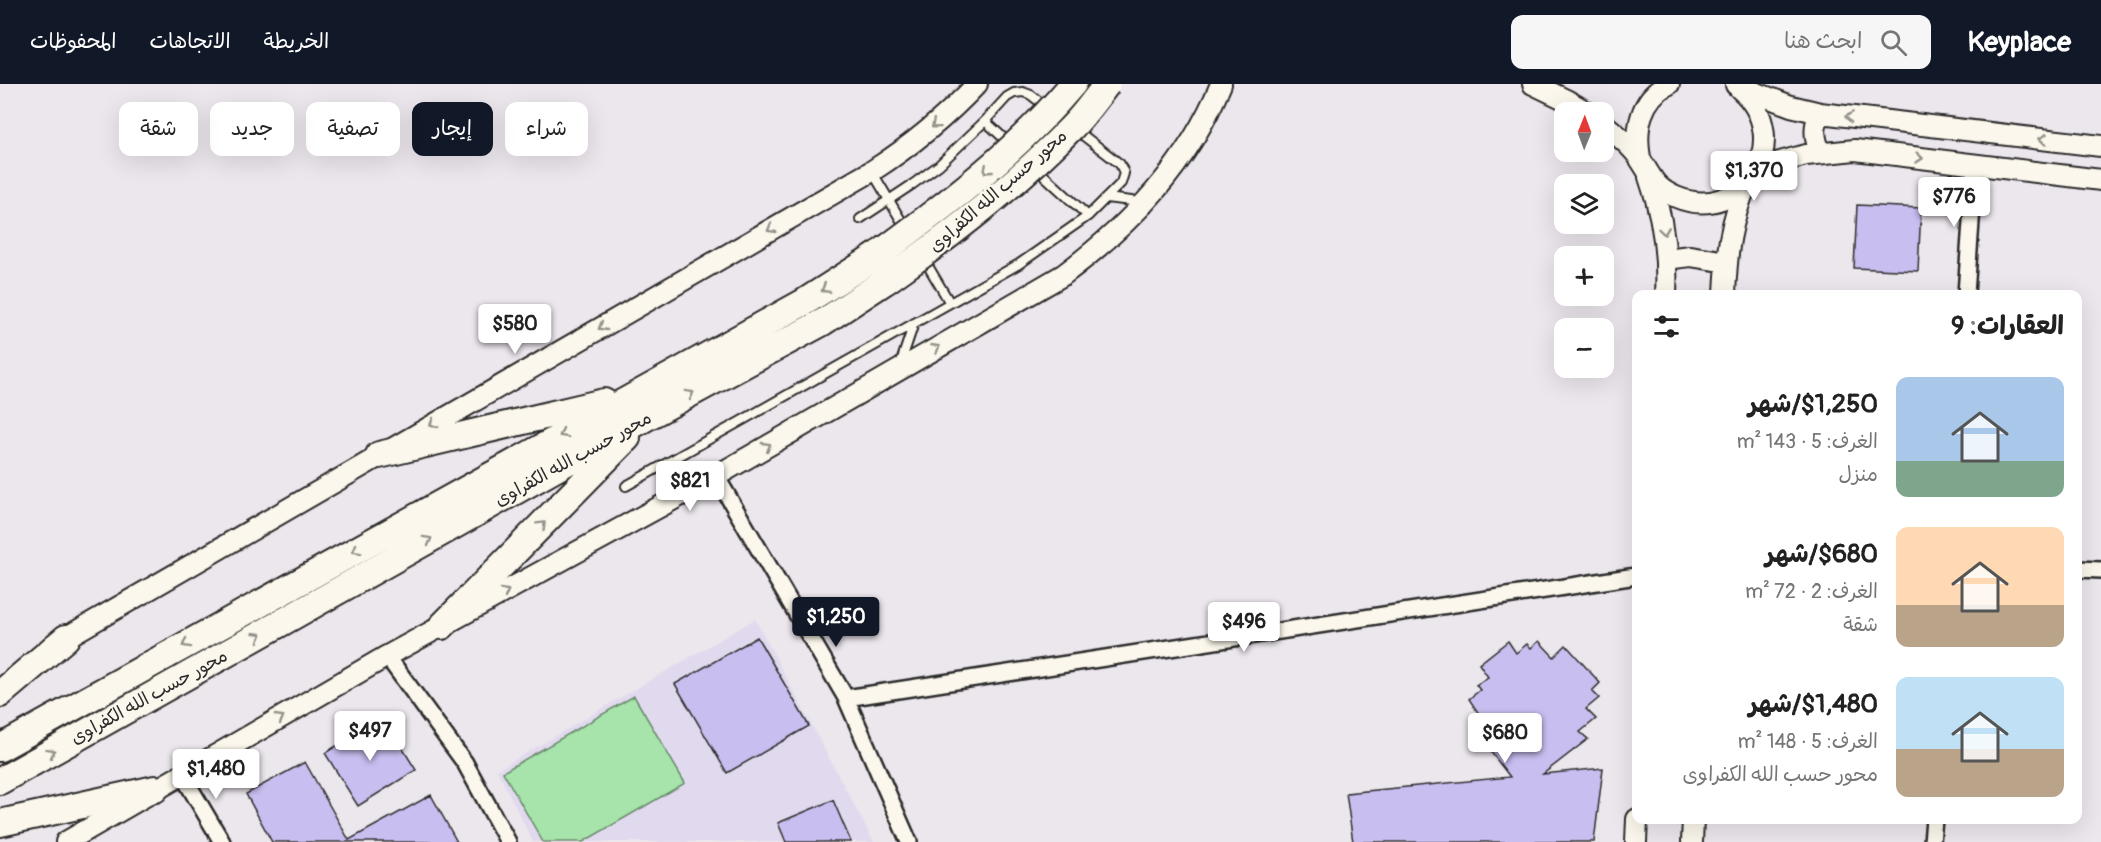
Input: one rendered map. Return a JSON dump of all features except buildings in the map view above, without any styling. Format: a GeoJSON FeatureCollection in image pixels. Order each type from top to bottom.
{"type":"FeatureCollection","features":[{"type":"Feature","properties":{"kind":"main road","name":"محور حسب الله الكفراوى"},"geometry":{"type":"LineString","coordinates":[[0,748],[806,301],[875,257],[970,186],[1046,115],[1073,84]]}},
{"type":"Feature","properties":{"kind":"main road","name":"محور حسب الله الكفراوى"},"geometry":{"type":"LineString","coordinates":[[0,781],[647,417],[823,322],[929,251],[1027,171],[1074,125],[1107,84]]}},
{"type":"Feature","properties":{"kind":"main road"},"geometry":{"type":"LineString","coordinates":[[379,455],[633,396]]}},
{"type":"Feature","properties":{"kind":"main road"},"geometry":{"type":"LineString","coordinates":[[442,626],[647,417]]}},
{"type":"Feature","properties":{"kind":"main road"},"geometry":{"type":"LineString","coordinates":[[0,694],[66,638]]}},
{"type":"Feature","properties":{"kind":"main road"},"geometry":{"type":"LineString","coordinates":[[0,823],[155,789]]}},
{"type":"Feature","properties":{"kind":"street"},"geometry":{"type":"LineString","coordinates":[[0,676],[872,171],[902,152],[941,120],[977,84]]}},
{"type":"Feature","properties":{"kind":"street"},"geometry":{"type":"LineString","coordinates":[[66,842],[387,656],[716,476],[1062,275],[1101,246],[1146,202],[1193,139],[1217,88],[1233,84]]}},
{"type":"Feature","properties":{"kind":"street"},"geometry":{"type":"LineString","coordinates":[[1533,84],[1570,102]]}},
{"type":"Feature","properties":{"kind":"street"},"geometry":{"type":"LineString","coordinates":[[1666,290],[1663,222],[1636,138],[1640,118],[1649,101],[1669,84]]}},
{"type":"Feature","properties":{"kind":"street"},"geometry":{"type":"LineString","coordinates":[[1735,84],[1791,106],[1820,113],[2101,146]]}},
{"type":"Feature","properties":{"kind":"street"},"geometry":{"type":"LineString","coordinates":[[1725,290],[1731,228],[1764,150],[1765,131],[1760,113],[1750,97],[1735,84]]}},
{"type":"Feature","properties":{"kind":"street"},"geometry":{"type":"LineString","coordinates":[[1820,113],[1816,120],[1815,137],[1821,153]]}},
{"type":"Feature","properties":{"kind":"street"},"geometry":{"type":"LineString","coordinates":[[1614,134],[1644,166],[1661,189],[1677,198],[1696,202],[1714,201],[1732,195],[1753,176],[1782,160],[1856,150],[2101,180]]}},
{"type":"Feature","properties":{"kind":"street"},"geometry":{"type":"LineString","coordinates":[[1966,290],[1974,164]]}},
{"type":"Feature","properties":{"kind":"street"},"geometry":{"type":"LineString","coordinates":[[1666,259],[1702,257],[1727,262]]}},
{"type":"Feature","properties":{"kind":"street"},"geometry":{"type":"LineString","coordinates":[[716,476],[846,698],[909,842]]}},
{"type":"Feature","properties":{"kind":"street"},"geometry":{"type":"LineString","coordinates":[[2082,569],[2101,570]]}},
{"type":"Feature","properties":{"kind":"street"},"geometry":{"type":"LineString","coordinates":[[846,698],[1632,577]]}},
{"type":"Feature","properties":{"kind":"street"},"geometry":{"type":"LineString","coordinates":[[387,656],[465,762],[508,842]]}},
{"type":"Feature","properties":{"kind":"street"},"geometry":{"type":"LineString","coordinates":[[182,774],[222,842]]}},
{"type":"Feature","properties":{"kind":"street"},"geometry":{"type":"LineString","coordinates":[[1636,842],[1638,824]]}},
{"type":"Feature","properties":{"kind":"street"},"geometry":{"type":"LineString","coordinates":[[1692,842],[1694,824]]}},
{"type":"Feature","properties":{"kind":"street"},"geometry":{"type":"LineString","coordinates":[[1932,842],[1934,824]]}},
{"type":"Feature","properties":{"kind":"lane"},"geometry":{"type":"LineString","coordinates":[[626,486],[1019,264],[1088,216],[1123,178],[1124,173],[1120,164],[1031,95],[1023,92],[1014,93],[1007,97],[939,165],[860,219]]}},
{"type":"Feature","properties":{"kind":"lane"},"geometry":{"type":"LineString","coordinates":[[985,121],[1019,152]]}},
{"type":"Feature","properties":{"kind":"lane"},"geometry":{"type":"LineString","coordinates":[[1028,160],[1088,216]]}},
{"type":"Feature","properties":{"kind":"lane"},"geometry":{"type":"LineString","coordinates":[[872,171],[950,303]]}},
{"type":"Feature","properties":{"kind":"lane"},"geometry":{"type":"LineString","coordinates":[[1106,198],[1146,202]]}},
{"type":"Feature","properties":{"kind":"lane"},"geometry":{"type":"LineString","coordinates":[[899,369],[914,323]]}},
{"type":"Feature","properties":{"kind":"shaded area"},"geometry":{"type":"Polygon","coordinates":[[[755,619],[874,842],[533,842],[497,770],[755,619]]]}},
{"type":"Feature","properties":{"kind":"green space"},"geometry":{"type":"Polygon","coordinates":[[[634,696],[685,783],[583,842],[543,842],[503,772],[634,696]]]}}]}
